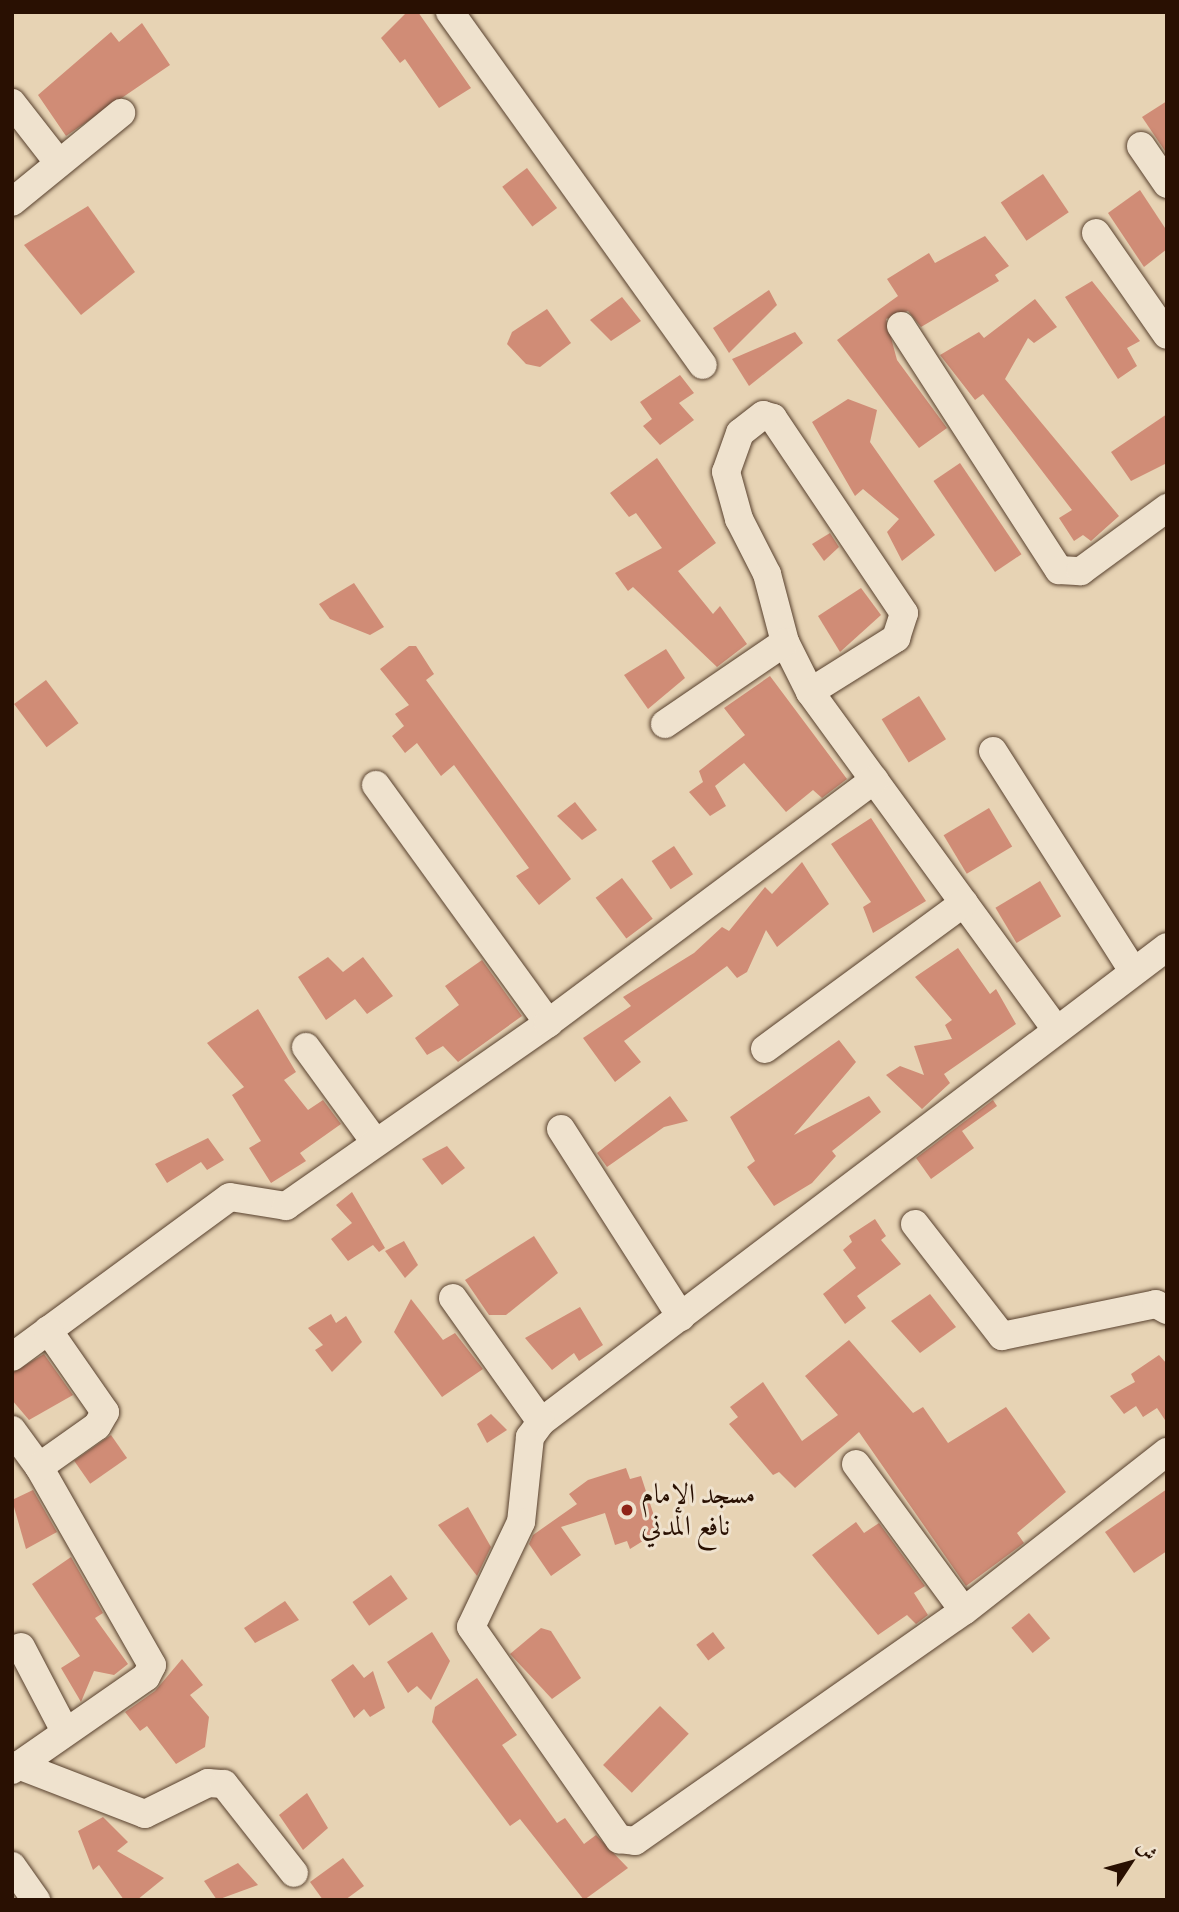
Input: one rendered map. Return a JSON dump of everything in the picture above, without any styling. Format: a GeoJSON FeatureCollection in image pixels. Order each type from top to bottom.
{"type":"FeatureCollection","features":[{"type":"Feature","properties":{"kind":"street"},"geometry":{"type":"LineString","coordinates":[[450,12],[703,366]]}},
{"type":"Feature","properties":{"kind":"street"},"geometry":{"type":"LineString","coordinates":[[12,103],[58,162]]}},
{"type":"Feature","properties":{"kind":"street"},"geometry":{"type":"LineString","coordinates":[[12,202],[121,113]]}},
{"type":"Feature","properties":{"kind":"street"},"geometry":{"type":"LineString","coordinates":[[1141,146],[1167,184]]}},
{"type":"Feature","properties":{"kind":"street"},"geometry":{"type":"LineString","coordinates":[[1096,233],[1167,335]]}},
{"type":"Feature","properties":{"kind":"street"},"geometry":{"type":"LineString","coordinates":[[901,326],[1059,570],[1081,571],[1167,508]]}},
{"type":"Feature","properties":{"kind":"street"},"geometry":{"type":"LineString","coordinates":[[810,692],[897,638],[904,613],[768,414],[740,433],[726,472],[739,519],[767,574],[785,642],[810,692],[1054,1027]]}},
{"type":"Feature","properties":{"kind":"street"},"geometry":{"type":"LineString","coordinates":[[665,724],[785,642]]}},
{"type":"Feature","properties":{"kind":"street"},"geometry":{"type":"LineString","coordinates":[[993,751],[1133,971]]}},
{"type":"Feature","properties":{"kind":"street"},"geometry":{"type":"LineString","coordinates":[[12,1357],[230,1197],[286,1206],[548,1023],[874,780]]}},
{"type":"Feature","properties":{"kind":"street"},"geometry":{"type":"LineString","coordinates":[[376,785],[548,1023]]}},
{"type":"Feature","properties":{"kind":"street"},"geometry":{"type":"LineString","coordinates":[[765,1049],[964,903]]}},
{"type":"Feature","properties":{"kind":"street"},"geometry":{"type":"LineString","coordinates":[[1167,947],[1054,1027],[681,1317],[541,1422],[530,1437],[521,1522],[471,1627],[626,1843],[964,1611],[1167,1452]]}},
{"type":"Feature","properties":{"kind":"street"},"geometry":{"type":"LineString","coordinates":[[306,1047],[375,1142]]}},
{"type":"Feature","properties":{"kind":"street"},"geometry":{"type":"LineString","coordinates":[[561,1129],[681,1317]]}},
{"type":"Feature","properties":{"kind":"street"},"geometry":{"type":"LineString","coordinates":[[915,1224],[1002,1336],[1156,1304],[1167,1310]]}},
{"type":"Feature","properties":{"kind":"street"},"geometry":{"type":"LineString","coordinates":[[453,1298],[541,1422]]}},
{"type":"Feature","properties":{"kind":"street"},"geometry":{"type":"LineString","coordinates":[[39,1467],[97,1426],[105,1412],[48,1330]]}},
{"type":"Feature","properties":{"kind":"street"},"geometry":{"type":"LineString","coordinates":[[12,1430],[39,1467],[152,1665],[146,1677],[15,1768]]}},
{"type":"Feature","properties":{"kind":"street"},"geometry":{"type":"LineString","coordinates":[[856,1464],[964,1611]]}},
{"type":"Feature","properties":{"kind":"street"},"geometry":{"type":"LineString","coordinates":[[21,1647],[65,1731]]}},
{"type":"Feature","properties":{"kind":"street"},"geometry":{"type":"LineString","coordinates":[[15,1768],[145,1814],[208,1783],[225,1784],[294,1873]]}},
{"type":"Feature","properties":{"kind":"street"},"geometry":{"type":"LineString","coordinates":[[12,1866],[36,1900]]}},
{"type":"Feature","properties":{"kind":"building"},"geometry":{"type":"Polygon","coordinates":[[[407,12],[418,12],[471,88],[439,108],[405,59],[400,63],[381,38],[407,12]]]}},
{"type":"Feature","properties":{"kind":"building"},"geometry":{"type":"Polygon","coordinates":[[[142,23],[170,65],[66,136],[38,95],[111,32],[119,42],[142,23]]]}},
{"type":"Feature","properties":{"kind":"building"},"geometry":{"type":"Polygon","coordinates":[[[1167,101],[1167,154],[1142,117],[1167,101]]]}},
{"type":"Feature","properties":{"kind":"building"},"geometry":{"type":"Polygon","coordinates":[[[527,168],[557,208],[532,227],[502,187],[527,168]]]}},
{"type":"Feature","properties":{"kind":"building"},"geometry":{"type":"Polygon","coordinates":[[[1043,174],[1069,212],[1026,241],[1001,203],[1043,174]]]}},
{"type":"Feature","properties":{"kind":"building"},"geometry":{"type":"Polygon","coordinates":[[[1140,190],[1167,231],[1167,249],[1144,267],[1108,213],[1140,190]]]}},
{"type":"Feature","properties":{"kind":"building"},"geometry":{"type":"Polygon","coordinates":[[[88,206],[135,272],[81,315],[24,245],[88,206]]]}},
{"type":"Feature","properties":{"kind":"building"},"geometry":{"type":"Polygon","coordinates":[[[985,236],[1009,266],[995,275],[999,281],[921,327],[908,311],[886,319],[897,360],[947,428],[919,448],[837,340],[898,296],[887,279],[929,253],[935,263],[985,236]]]}},
{"type":"Feature","properties":{"kind":"building"},"geometry":{"type":"Polygon","coordinates":[[[1092,281],[1140,341],[1127,348],[1137,366],[1118,379],[1065,297],[1092,281]]]}},
{"type":"Feature","properties":{"kind":"building"},"geometry":{"type":"Polygon","coordinates":[[[769,290],[777,305],[729,353],[713,328],[769,290]]]}},
{"type":"Feature","properties":{"kind":"building"},"geometry":{"type":"Polygon","coordinates":[[[622,297],[641,321],[611,341],[590,320],[622,297]]]}},
{"type":"Feature","properties":{"kind":"building"},"geometry":{"type":"Polygon","coordinates":[[[1035,299],[1057,327],[1034,343],[1028,338],[1005,379],[1119,516],[1091,541],[1083,535],[1074,541],[1059,518],[1072,510],[983,394],[975,400],[940,355],[979,332],[984,338],[1035,299]]]}},
{"type":"Feature","properties":{"kind":"building"},"geometry":{"type":"Polygon","coordinates":[[[547,309],[571,343],[540,367],[526,364],[507,344],[512,332],[547,309]]]}},
{"type":"Feature","properties":{"kind":"building"},"geometry":{"type":"Polygon","coordinates":[[[795,332],[803,343],[749,386],[732,359],[795,332]]]}},
{"type":"Feature","properties":{"kind":"building"},"geometry":{"type":"Polygon","coordinates":[[[680,375],[694,393],[679,403],[694,420],[660,445],[643,426],[652,419],[640,402],[680,375]]]}},
{"type":"Feature","properties":{"kind":"building"},"geometry":{"type":"Polygon","coordinates":[[[848,399],[877,410],[870,442],[935,535],[902,561],[887,532],[899,519],[863,489],[855,496],[812,422],[848,399]]]}},
{"type":"Feature","properties":{"kind":"building"},"geometry":{"type":"Polygon","coordinates":[[[1167,414],[1167,463],[1131,481],[1111,452],[1167,414]]]}},
{"type":"Feature","properties":{"kind":"building"},"geometry":{"type":"Polygon","coordinates":[[[657,458],[716,543],[678,571],[713,614],[720,606],[747,644],[717,667],[633,587],[628,591],[615,573],[662,548],[636,513],[629,517],[610,493],[657,458]]]}},
{"type":"Feature","properties":{"kind":"building"},"geometry":{"type":"Polygon","coordinates":[[[960,463],[1022,554],[995,572],[933,481],[960,463]]]}},
{"type":"Feature","properties":{"kind":"building"},"geometry":{"type":"Polygon","coordinates":[[[830,533],[839,547],[824,561],[812,544],[830,533]]]}},
{"type":"Feature","properties":{"kind":"building"},"geometry":{"type":"Polygon","coordinates":[[[354,583],[384,627],[370,635],[330,619],[319,604],[354,583]]]}},
{"type":"Feature","properties":{"kind":"building"},"geometry":{"type":"Polygon","coordinates":[[[861,588],[881,615],[840,652],[818,616],[861,588]]]}},
{"type":"Feature","properties":{"kind":"building"},"geometry":{"type":"Polygon","coordinates":[[[409,646],[416,646],[434,674],[426,680],[571,879],[539,905],[516,876],[529,868],[454,765],[441,776],[417,743],[405,753],[392,736],[404,726],[395,714],[409,705],[380,669],[409,646]]]}},
{"type":"Feature","properties":{"kind":"building"},"geometry":{"type":"Polygon","coordinates":[[[666,649],[685,678],[648,709],[624,675],[666,649]]]}},
{"type":"Feature","properties":{"kind":"building"},"geometry":{"type":"Polygon","coordinates":[[[770,676],[847,779],[822,798],[813,790],[786,812],[744,763],[715,786],[726,806],[710,816],[689,792],[703,782],[699,771],[745,735],[724,708],[770,676]]]}},
{"type":"Feature","properties":{"kind":"building"},"geometry":{"type":"Polygon","coordinates":[[[46,680],[78,723],[47,747],[14,704],[46,680]]]}},
{"type":"Feature","properties":{"kind":"building"},"geometry":{"type":"Polygon","coordinates":[[[919,696],[946,739],[909,763],[882,719],[919,696]]]}},
{"type":"Feature","properties":{"kind":"building"},"geometry":{"type":"Polygon","coordinates":[[[575,802],[597,830],[582,840],[557,816],[575,802]]]}},
{"type":"Feature","properties":{"kind":"building"},"geometry":{"type":"Polygon","coordinates":[[[989,808],[1012,847],[967,874],[944,835],[989,808]]]}},
{"type":"Feature","properties":{"kind":"building"},"geometry":{"type":"Polygon","coordinates":[[[871,818],[926,901],[873,933],[863,907],[871,902],[831,844],[871,818]]]}},
{"type":"Feature","properties":{"kind":"building"},"geometry":{"type":"Polygon","coordinates":[[[674,846],[693,874],[671,889],[652,861],[674,846]]]}},
{"type":"Feature","properties":{"kind":"building"},"geometry":{"type":"Polygon","coordinates":[[[802,862],[829,904],[777,947],[766,930],[747,972],[737,978],[727,966],[624,1041],[641,1062],[615,1082],[583,1038],[631,1006],[623,997],[694,953],[722,927],[729,931],[765,887],[772,894],[802,862]]]}},
{"type":"Feature","properties":{"kind":"building"},"geometry":{"type":"Polygon","coordinates":[[[622,878],[653,919],[626,939],[596,898],[622,878]]]}},
{"type":"Feature","properties":{"kind":"building"},"geometry":{"type":"Polygon","coordinates":[[[1040,881],[1061,916],[1017,943],[995,908],[1040,881]]]}},
{"type":"Feature","properties":{"kind":"building"},"geometry":{"type":"Polygon","coordinates":[[[958,948],[990,994],[996,989],[1016,1024],[944,1074],[950,1083],[922,1109],[886,1075],[900,1066],[924,1075],[914,1046],[952,1039],[945,1025],[952,1020],[915,977],[958,948]]]}},
{"type":"Feature","properties":{"kind":"building"},"geometry":{"type":"Polygon","coordinates":[[[328,957],[343,972],[363,957],[393,996],[367,1014],[355,999],[326,1020],[298,977],[328,957]]]}},
{"type":"Feature","properties":{"kind":"building"},"geometry":{"type":"Polygon","coordinates":[[[482,960],[522,1016],[458,1062],[443,1046],[427,1055],[415,1038],[459,1005],[445,986],[482,960]]]}},
{"type":"Feature","properties":{"kind":"building"},"geometry":{"type":"Polygon","coordinates":[[[258,1009],[296,1072],[284,1080],[308,1110],[323,1100],[341,1124],[300,1153],[306,1161],[271,1183],[249,1148],[261,1141],[232,1095],[244,1087],[207,1043],[258,1009]]]}},
{"type":"Feature","properties":{"kind":"building"},"geometry":{"type":"Polygon","coordinates":[[[839,1040],[856,1062],[794,1135],[869,1096],[881,1112],[832,1151],[836,1156],[812,1183],[774,1206],[747,1167],[755,1161],[730,1117],[839,1040]]]}},
{"type":"Feature","properties":{"kind":"building"},"geometry":{"type":"Polygon","coordinates":[[[670,1096],[688,1121],[664,1127],[607,1167],[597,1153],[670,1096]]]}},
{"type":"Feature","properties":{"kind":"building"},"geometry":{"type":"Polygon","coordinates":[[[993,1100],[997,1106],[962,1131],[974,1148],[931,1179],[916,1158],[993,1100]]]}},
{"type":"Feature","properties":{"kind":"building"},"geometry":{"type":"Polygon","coordinates":[[[208,1138],[224,1160],[207,1170],[201,1162],[167,1183],[155,1164],[208,1138]]]}},
{"type":"Feature","properties":{"kind":"building"},"geometry":{"type":"Polygon","coordinates":[[[447,1146],[465,1168],[442,1185],[422,1159],[447,1146]]]}},
{"type":"Feature","properties":{"kind":"building"},"geometry":{"type":"Polygon","coordinates":[[[352,1192],[385,1248],[379,1252],[373,1245],[348,1261],[331,1239],[352,1223],[336,1205],[352,1192]]]}},
{"type":"Feature","properties":{"kind":"building"},"geometry":{"type":"Polygon","coordinates":[[[875,1219],[886,1236],[881,1240],[901,1264],[857,1296],[866,1308],[845,1324],[823,1294],[856,1268],[843,1250],[852,1242],[849,1236],[875,1219]]]}},
{"type":"Feature","properties":{"kind":"building"},"geometry":{"type":"Polygon","coordinates":[[[534,1236],[558,1273],[506,1315],[489,1315],[465,1280],[534,1236]]]}},
{"type":"Feature","properties":{"kind":"building"},"geometry":{"type":"Polygon","coordinates":[[[404,1241],[418,1265],[405,1278],[385,1251],[404,1241]]]}},
{"type":"Feature","properties":{"kind":"building"},"geometry":{"type":"Polygon","coordinates":[[[930,1294],[956,1327],[920,1353],[891,1321],[930,1294]]]}},
{"type":"Feature","properties":{"kind":"building"},"geometry":{"type":"Polygon","coordinates":[[[411,1299],[443,1340],[455,1333],[483,1369],[442,1397],[394,1332],[411,1299]]]}},
{"type":"Feature","properties":{"kind":"building"},"geometry":{"type":"Polygon","coordinates":[[[580,1307],[603,1345],[579,1361],[574,1353],[552,1370],[525,1338],[580,1307]]]}},
{"type":"Feature","properties":{"kind":"building"},"geometry":{"type":"Polygon","coordinates":[[[331,1314],[336,1323],[346,1316],[362,1342],[332,1372],[315,1350],[323,1345],[308,1328],[331,1314]]]}},
{"type":"Feature","properties":{"kind":"building"},"geometry":{"type":"Polygon","coordinates":[[[849,1340],[913,1413],[923,1407],[948,1443],[1006,1407],[1066,1492],[1017,1533],[1024,1543],[966,1586],[859,1432],[795,1488],[779,1472],[773,1475],[729,1424],[738,1417],[730,1407],[763,1382],[802,1441],[838,1415],[805,1376],[849,1340]]]}},
{"type":"Feature","properties":{"kind":"building"},"geometry":{"type":"Polygon","coordinates":[[[44,1354],[73,1395],[29,1420],[12,1400],[12,1373],[44,1354]]]}},
{"type":"Feature","properties":{"kind":"building"},"geometry":{"type":"Polygon","coordinates":[[[1159,1355],[1167,1364],[1167,1423],[1157,1408],[1143,1417],[1136,1406],[1124,1414],[1110,1396],[1135,1382],[1131,1374],[1159,1355]]]}},
{"type":"Feature","properties":{"kind":"building"},"geometry":{"type":"Polygon","coordinates":[[[491,1414],[507,1430],[487,1443],[477,1424],[491,1414]]]}},
{"type":"Feature","properties":{"kind":"building"},"geometry":{"type":"Polygon","coordinates":[[[111,1435],[127,1458],[90,1484],[74,1461],[111,1435]]]}},
{"type":"Feature","properties":{"kind":"building"},"geometry":{"type":"Polygon","coordinates":[[[626,1468],[630,1479],[641,1476],[659,1531],[630,1549],[627,1541],[615,1545],[605,1513],[561,1527],[581,1555],[551,1576],[529,1544],[533,1535],[577,1504],[569,1494],[588,1480],[626,1468]]]}},
{"type":"Feature","properties":{"kind":"building"},"geometry":{"type":"Polygon","coordinates":[[[1167,1489],[1167,1551],[1134,1573],[1105,1532],[1167,1489]]]}},
{"type":"Feature","properties":{"kind":"building"},"geometry":{"type":"Polygon","coordinates":[[[33,1490],[57,1532],[26,1549],[12,1500],[33,1490]]]}},
{"type":"Feature","properties":{"kind":"building"},"geometry":{"type":"Polygon","coordinates":[[[468,1507],[491,1547],[477,1576],[438,1525],[468,1507]]]}},
{"type":"Feature","properties":{"kind":"building"},"geometry":{"type":"Polygon","coordinates":[[[856,1522],[864,1533],[879,1523],[925,1586],[914,1593],[928,1615],[916,1624],[907,1615],[878,1635],[812,1555],[856,1522]]]}},
{"type":"Feature","properties":{"kind":"building"},"geometry":{"type":"Polygon","coordinates":[[[71,1557],[103,1613],[95,1618],[128,1664],[114,1675],[94,1671],[81,1702],[61,1668],[80,1656],[32,1584],[71,1557]]]}},
{"type":"Feature","properties":{"kind":"building"},"geometry":{"type":"Polygon","coordinates":[[[391,1575],[408,1599],[369,1626],[352,1602],[391,1575]]]}},
{"type":"Feature","properties":{"kind":"building"},"geometry":{"type":"Polygon","coordinates":[[[285,1601],[299,1620],[255,1643],[244,1628],[285,1601]]]}},
{"type":"Feature","properties":{"kind":"building"},"geometry":{"type":"Polygon","coordinates":[[[1029,1613],[1050,1638],[1033,1653],[1011,1628],[1029,1613]]]}},
{"type":"Feature","properties":{"kind":"building"},"geometry":{"type":"Polygon","coordinates":[[[541,1628],[551,1631],[581,1678],[552,1699],[510,1654],[541,1628]]]}},
{"type":"Feature","properties":{"kind":"building"},"geometry":{"type":"Polygon","coordinates":[[[432,1632],[450,1661],[431,1700],[417,1686],[408,1693],[387,1662],[432,1632]]]}},
{"type":"Feature","properties":{"kind":"building"},"geometry":{"type":"Polygon","coordinates":[[[713,1632],[725,1648],[708,1661],[696,1645],[713,1632]]]}},
{"type":"Feature","properties":{"kind":"building"},"geometry":{"type":"Polygon","coordinates":[[[182,1659],[203,1685],[190,1695],[209,1717],[205,1747],[176,1764],[147,1726],[140,1731],[125,1712],[155,1691],[182,1659]]]}},
{"type":"Feature","properties":{"kind":"building"},"geometry":{"type":"Polygon","coordinates":[[[353,1664],[364,1678],[373,1671],[385,1708],[370,1717],[364,1709],[354,1718],[331,1680],[353,1664]]]}},
{"type":"Feature","properties":{"kind":"building"},"geometry":{"type":"Polygon","coordinates":[[[477,1678],[517,1735],[502,1745],[557,1823],[565,1818],[584,1844],[596,1835],[628,1868],[584,1900],[520,1819],[510,1826],[432,1722],[435,1707],[477,1678]]]}},
{"type":"Feature","properties":{"kind":"building"},"geometry":{"type":"Polygon","coordinates":[[[660,1706],[689,1734],[632,1793],[603,1765],[660,1706]]]}},
{"type":"Feature","properties":{"kind":"building"},"geometry":{"type":"Polygon","coordinates":[[[307,1793],[328,1828],[303,1850],[279,1815],[307,1793]]]}},
{"type":"Feature","properties":{"kind":"building"},"geometry":{"type":"Polygon","coordinates":[[[103,1817],[128,1842],[117,1851],[164,1878],[137,1900],[124,1900],[99,1865],[93,1870],[78,1831],[103,1817]]]}},
{"type":"Feature","properties":{"kind":"building"},"geometry":{"type":"Polygon","coordinates":[[[343,1858],[364,1886],[345,1900],[323,1900],[310,1882],[343,1858]]]}},
{"type":"Feature","properties":{"kind":"building"},"geometry":{"type":"Polygon","coordinates":[[[238,1863],[258,1885],[217,1900],[204,1881],[238,1863]]]}},
{"type":"Feature","properties":{"kind":"place","name":"مسجد الإمام نافع المدني"},"geometry":{"type":"Point","coordinates":[627,1510]}}]}
